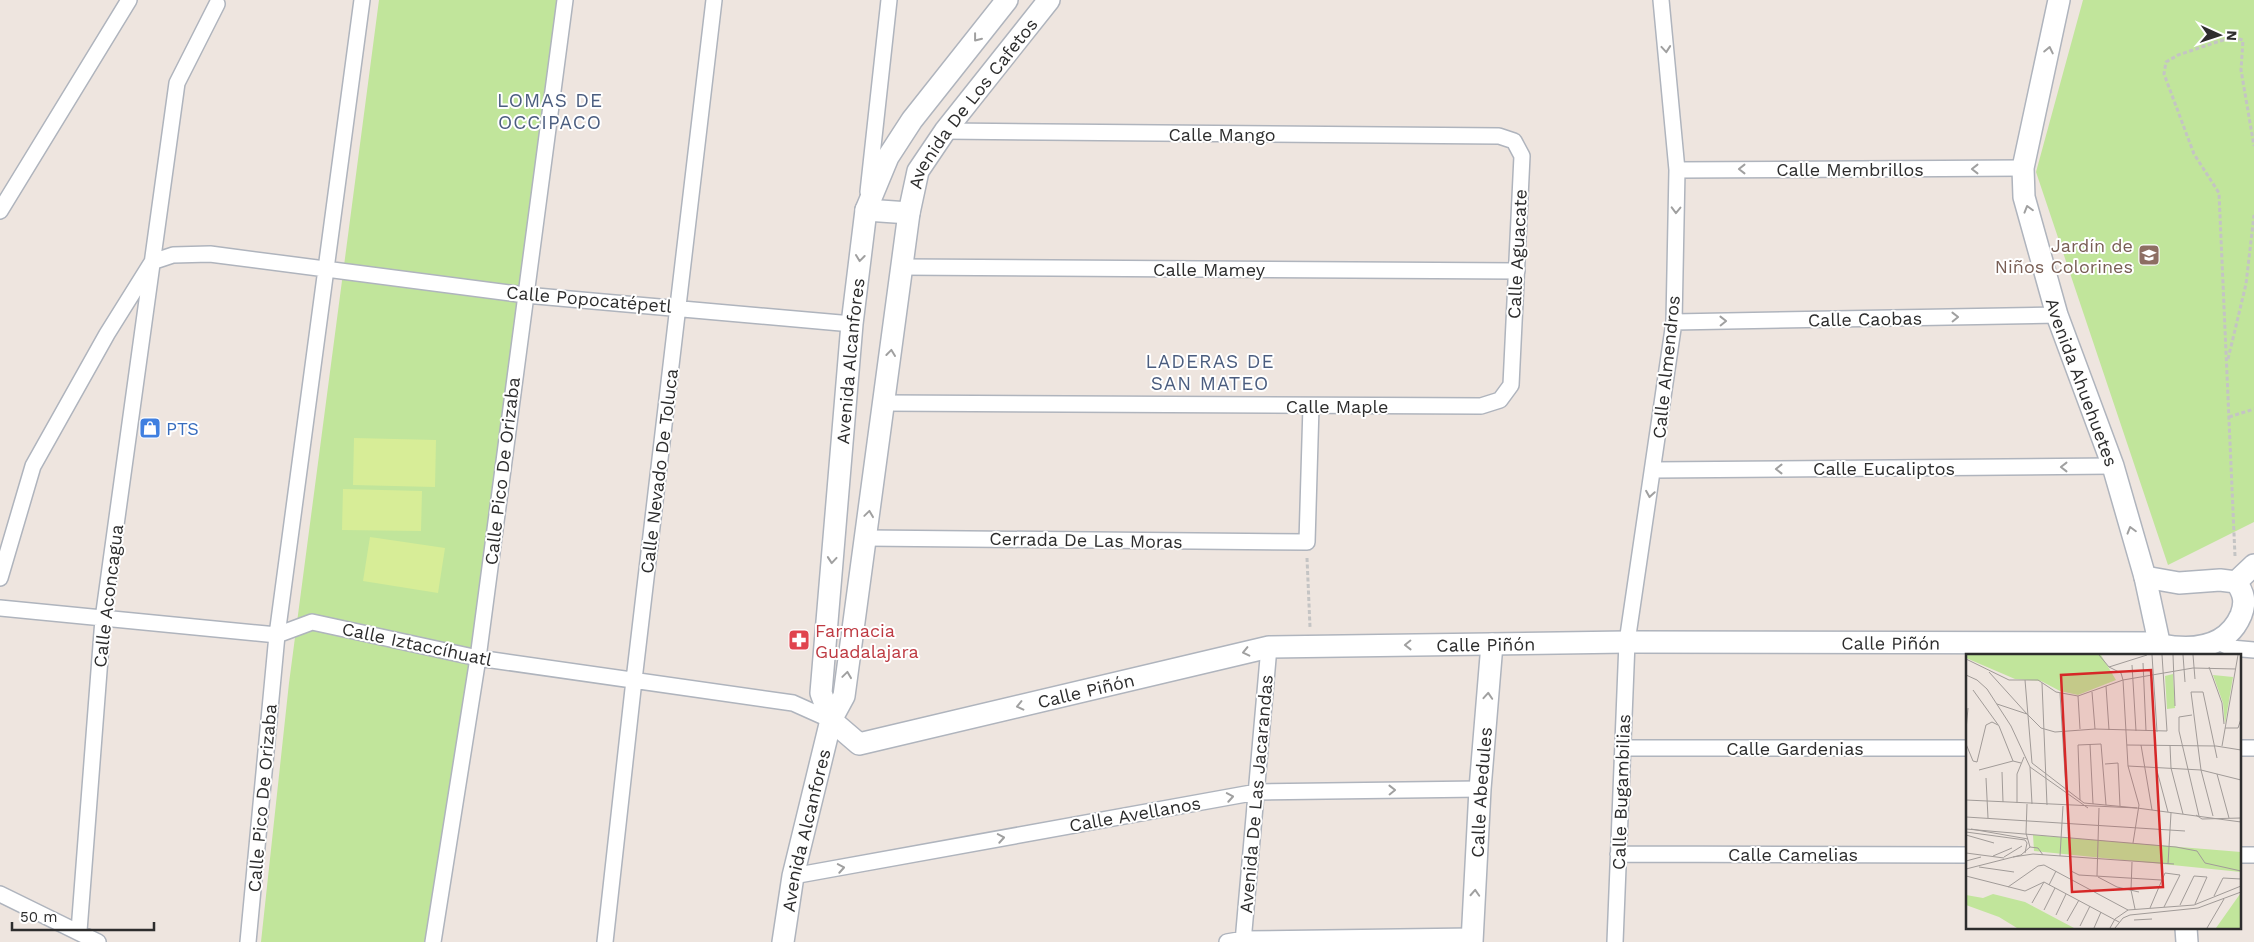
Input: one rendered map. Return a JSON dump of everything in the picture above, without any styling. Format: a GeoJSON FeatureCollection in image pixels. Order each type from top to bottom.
{"type":"FeatureCollection","features":[{"type":"Feature","properties":{"kind":"street"},"geometry":{"type":"LineString","coordinates":[[2,202],[129,0]]}},
{"type":"Feature","properties":{"kind":"street","name":"Calle Pico De Orizaba"},"geometry":{"type":"LineString","coordinates":[[248,942],[278,635],[362,0]]}},
{"type":"Feature","properties":{"kind":"street","name":"Calle Pico De Orizaba"},"geometry":{"type":"LineString","coordinates":[[433,942],[478,658],[565,0]]}},
{"type":"Feature","properties":{"kind":"street","name":"Calle Nevado De Toluca"},"geometry":{"type":"LineString","coordinates":[[606,942],[634,680],[714,0]]}},
{"type":"Feature","properties":{"kind":"street","name":"Avenida Alcanfores"},"geometry":{"type":"LineString","coordinates":[[831,720],[821,693],[852,324],[890,0]]}},
{"type":"Feature","properties":{"kind":"street","name":"Avenida De Los Cafetos"},"geometry":{"type":"LineString","coordinates":[[866,210],[888,157],[912,120],[1007,0]]}},
{"type":"Feature","properties":{"kind":"street","name":"Avenida De Los Cafetos"},"geometry":{"type":"LineString","coordinates":[[909,213],[918,171],[946,131],[1049,0]]}},
{"type":"Feature","properties":{"kind":"street","name":"Calle Almendros"},"geometry":{"type":"LineString","coordinates":[[1627,642],[1654,470],[1674,322],[1677,170],[1661,0]]}},
{"type":"Feature","properties":{"kind":"street","name":"Avenida Ahuehuetes"},"geometry":{"type":"LineString","coordinates":[[2059,0],[2023,168],[2024,197],[2057,315],[2113,466],[2145,577],[2161,648]]}},
{"type":"Feature","properties":{"kind":"street","name":"Calle Aconcagua"},"geometry":{"type":"LineString","coordinates":[[79,931],[102,619],[177,83],[218,4]]}},
{"type":"Feature","properties":{"kind":"street","name":"Calle Mango"},"geometry":{"type":"LineString","coordinates":[[946,131],[1499,136]]}},
{"type":"Feature","properties":{"kind":"street","name":"Calle Aguacate"},"geometry":{"type":"LineString","coordinates":[[1499,136],[1514,141],[1522,156],[1511,384]]}},
{"type":"Feature","properties":{"kind":"street","name":"Calle Membrillos"},"geometry":{"type":"LineString","coordinates":[[1677,170],[2023,168]]}},
{"type":"Feature","properties":{"kind":"street"},"geometry":{"type":"LineString","coordinates":[[866,210],[909,213]]}},
{"type":"Feature","properties":{"kind":"street","name":"Avenida Alcanfores"},"geometry":{"type":"LineString","coordinates":[[783,942],[793,876],[831,720],[844,696],[885,403],[909,213]]}},
{"type":"Feature","properties":{"kind":"street","name":"Calle Popocatépetl"},"geometry":{"type":"LineString","coordinates":[[152,262],[173,255],[210,254],[525,294],[852,324]]}},
{"type":"Feature","properties":{"kind":"street"},"geometry":{"type":"LineString","coordinates":[[0,578],[33,466],[107,334],[152,262]]}},
{"type":"Feature","properties":{"kind":"street","name":"Calle Mamey"},"geometry":{"type":"LineString","coordinates":[[901,267],[1517,271]]}},
{"type":"Feature","properties":{"kind":"street","name":"Calle Caobas"},"geometry":{"type":"LineString","coordinates":[[1674,322],[2057,315]]}},
{"type":"Feature","properties":{"kind":"street","name":"Calle Maple"},"geometry":{"type":"LineString","coordinates":[[885,403],[1481,406],[1500,400],[1511,384]]}},
{"type":"Feature","properties":{"kind":"street"},"geometry":{"type":"LineString","coordinates":[[1307,542],[1311,406]]}},
{"type":"Feature","properties":{"kind":"street","name":"Calle Eucaliptos"},"geometry":{"type":"LineString","coordinates":[[1654,470],[2113,466]]}},
{"type":"Feature","properties":{"kind":"street","name":"Cerrada De Las Moras"},"geometry":{"type":"LineString","coordinates":[[866,538],[1307,542]]}},
{"type":"Feature","properties":{"kind":"street"},"geometry":{"type":"LineString","coordinates":[[2145,577],[2179,583],[2220,580],[2236,582],[2254,565]]}},
{"type":"Feature","properties":{"kind":"street","name":"Calle Piñón"},"geometry":{"type":"LineString","coordinates":[[831,720],[859,744],[1269,647],[1627,642],[2199,648],[2218,642],[2235,628],[2244,607],[2243,592],[2236,582]]}},
{"type":"Feature","properties":{"kind":"street","name":"Calle Iztaccíhuatl"},"geometry":{"type":"LineString","coordinates":[[0,608],[278,635],[312,622],[478,658],[793,703],[831,720]]}},
{"type":"Feature","properties":{"kind":"street","name":"Calle Bugambilias"},"geometry":{"type":"LineString","coordinates":[[1615,942],[1627,642]]}},
{"type":"Feature","properties":{"kind":"street"},"geometry":{"type":"LineString","coordinates":[[2218,642],[2231,648],[2254,650]]}},
{"type":"Feature","properties":{"kind":"street","name":"Calle Abedules"},"geometry":{"type":"LineString","coordinates":[[1472,939],[1480,789],[1492,644]]}},
{"type":"Feature","properties":{"kind":"street","name":"Avenida De Las Jacarandas"},"geometry":{"type":"LineString","coordinates":[[1244,940],[1269,647]]}},
{"type":"Feature","properties":{"kind":"street","name":"Calle Gardenias"},"geometry":{"type":"LineString","coordinates":[[1623,748],[1966,748]]}},
{"type":"Feature","properties":{"kind":"street","name":"Calle Avellanos"},"geometry":{"type":"LineString","coordinates":[[793,876],[1257,792],[1480,789]]}},
{"type":"Feature","properties":{"kind":"street","name":"Calle Camelias"},"geometry":{"type":"LineString","coordinates":[[1618,854],[1966,855]]}},
{"type":"Feature","properties":{"kind":"street"},"geometry":{"type":"LineString","coordinates":[[0,894],[79,931],[98,942]]}},
{"type":"Feature","properties":{"kind":"street"},"geometry":{"type":"LineString","coordinates":[[1227,942],[1244,940],[1472,939]]}},
{"type":"Feature","properties":{"kind":"path"},"geometry":{"type":"LineString","coordinates":[[2236,582],[2219,193],[2194,154],[2164,74],[2166,62],[2178,55],[2232,36],[2242,40],[2241,70],[2254,146]]}},
{"type":"Feature","properties":{"kind":"path"},"geometry":{"type":"LineString","coordinates":[[2227,364],[2246,284],[2254,215]]}},
{"type":"Feature","properties":{"kind":"path"},"geometry":{"type":"LineString","coordinates":[[2229,417],[2254,409]]}},
{"type":"Feature","properties":{"kind":"path"},"geometry":{"type":"LineString","coordinates":[[1307,542],[1311,646]]}},
{"type":"Feature","properties":{"kind":"green space"},"geometry":{"type":"Polygon","coordinates":[[[379,0],[559,0],[433,942],[261,942],[289,683],[379,0]]]}},
{"type":"Feature","properties":{"kind":"green space"},"geometry":{"type":"Polygon","coordinates":[[[2083,0],[2254,0],[2254,522],[2168,565],[2036,172],[2083,0]]]}},
{"type":"Feature","properties":{"kind":"green space"},"geometry":{"type":"Polygon","coordinates":[[[354,438],[436,440],[435,487],[353,485],[354,438]]]}},
{"type":"Feature","properties":{"kind":"green space"},"geometry":{"type":"Polygon","coordinates":[[[343,489],[422,491],[421,531],[342,530],[343,489]]]}},
{"type":"Feature","properties":{"kind":"green space"},"geometry":{"type":"Polygon","coordinates":[[[370,537],[445,548],[438,593],[363,581],[370,537]]]}},
{"type":"Feature","properties":{"kind":"place","name":"Jardín de Niños Colorines"},"geometry":{"type":"Point","coordinates":[2149,255]}},
{"type":"Feature","properties":{"kind":"place","name":"PTS"},"geometry":{"type":"Point","coordinates":[150,428]}},
{"type":"Feature","properties":{"kind":"place","name":"Farmacia Guadalajara"},"geometry":{"type":"Point","coordinates":[799,640]}},
{"type":"Feature","properties":{"kind":"district","name":"LOMAS DE OCCIPACO"},"geometry":{"type":"Point","coordinates":[550,111]}},
{"type":"Feature","properties":{"kind":"district","name":"LADERAS DE SAN MATEO"},"geometry":{"type":"Point","coordinates":[1210,372]}}]}
